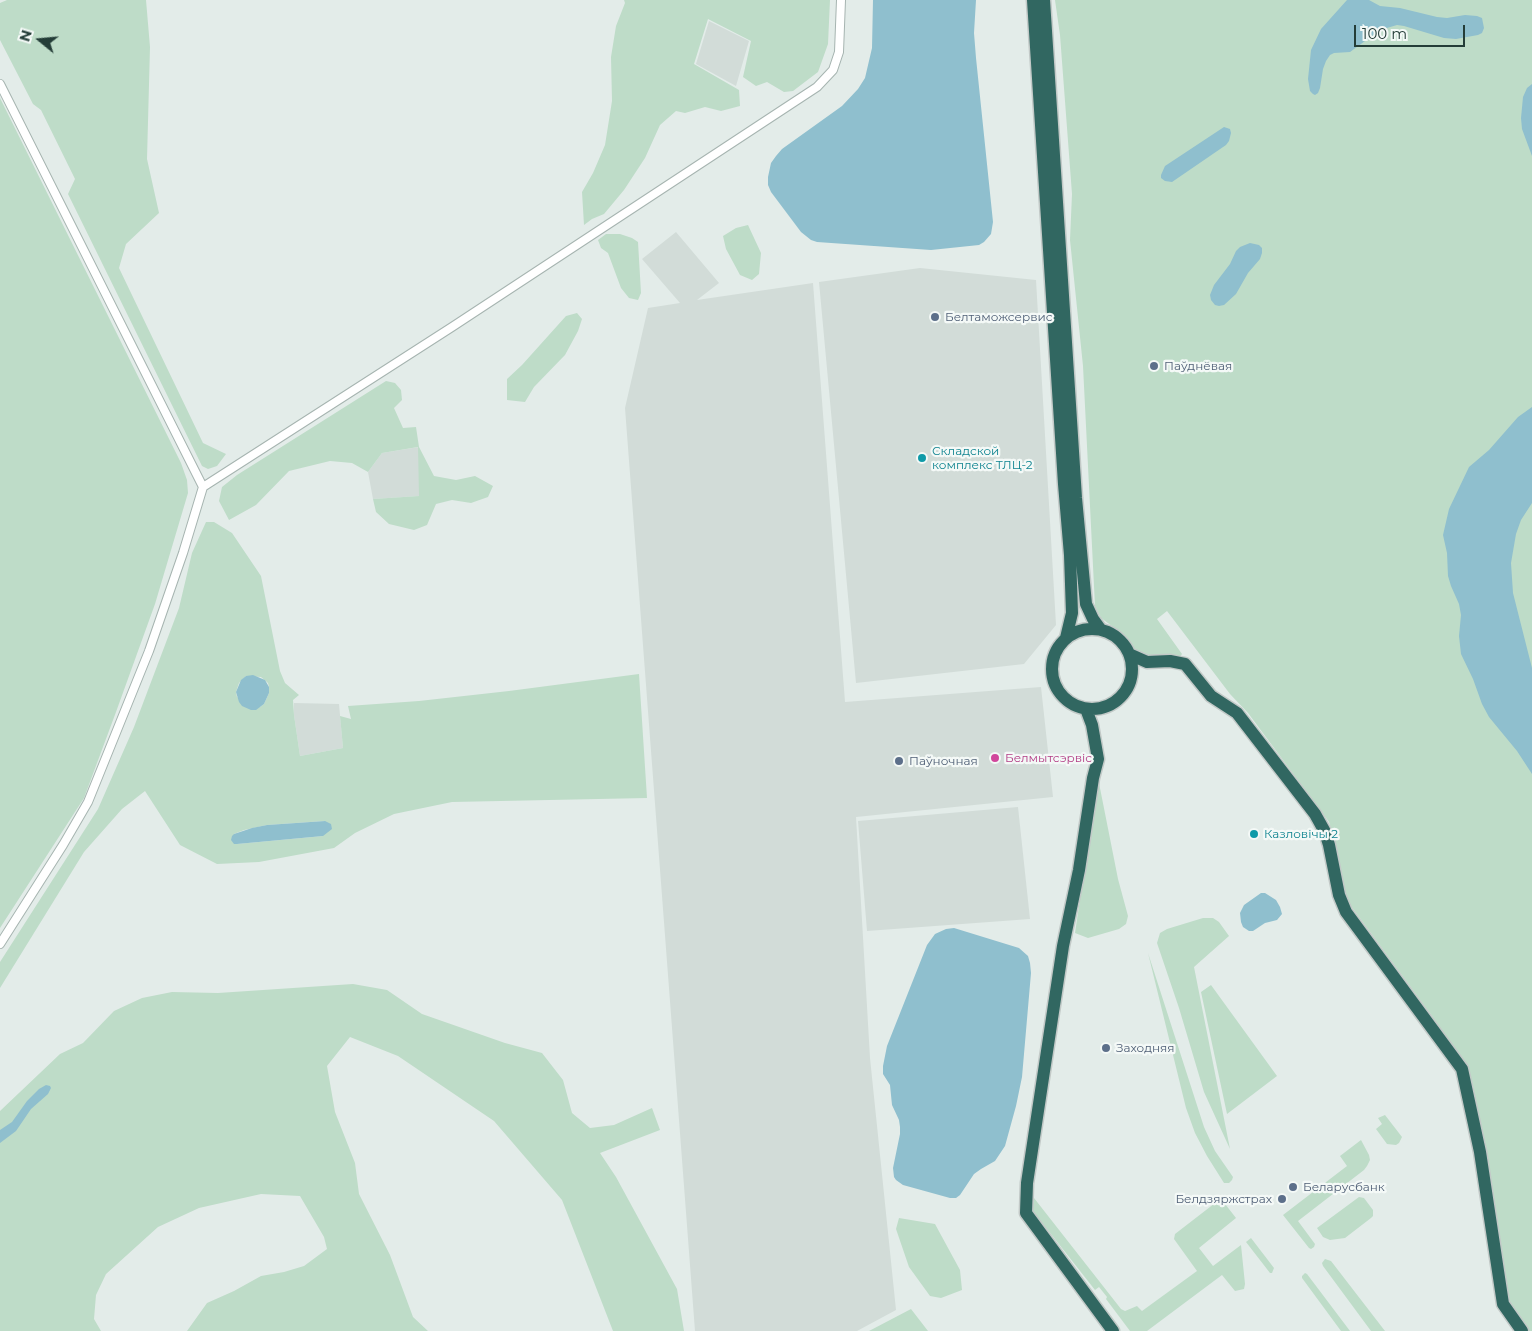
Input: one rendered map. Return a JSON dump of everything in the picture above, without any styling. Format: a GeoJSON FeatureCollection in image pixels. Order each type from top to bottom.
{"type":"FeatureCollection","features":[{"type":"Feature","properties":{"kind":"highway"},"geometry":{"type":"LineString","coordinates":[[1033,0],[1070,555],[1072,613],[1066,638]]}},
{"type":"Feature","properties":{"kind":"highway"},"geometry":{"type":"LineString","coordinates":[[1044,0],[1076,498],[1086,604],[1101,630]]}},
{"type":"Feature","properties":{"kind":"highway"},"geometry":{"type":"LineString","coordinates":[[1095,628],[1101,630],[1115,636],[1123,643],[1129,654],[1132,662],[1130,684],[1117,701],[1108,707],[1086,710],[1066,701],[1058,692],[1051,672],[1053,658],[1059,645],[1066,638],[1081,630],[1095,628]]}},
{"type":"Feature","properties":{"kind":"highway"},"geometry":{"type":"LineString","coordinates":[[1129,654],[1147,662],[1170,661],[1185,664],[1211,696],[1237,713],[1315,814],[1325,832],[1339,895],[1346,912],[1462,1069],[1480,1152],[1503,1304],[1522,1331]]}},
{"type":"Feature","properties":{"kind":"highway"},"geometry":{"type":"LineString","coordinates":[[1086,710],[1092,725],[1098,759],[1079,870],[1063,946],[1027,1183],[1026,1213],[1112,1331]]}},
{"type":"Feature","properties":{"kind":"street"},"geometry":{"type":"LineString","coordinates":[[0,944],[88,802],[149,652],[183,553],[203,487],[452,327],[817,87],[833,70],[839,52],[840,0]]}},
{"type":"Feature","properties":{"kind":"street"},"geometry":{"type":"LineString","coordinates":[[0,84],[203,487]]}},
{"type":"Feature","properties":{"kind":"shaded area"},"geometry":{"type":"Polygon","coordinates":[[[709,21],[749,41],[736,86],[696,64],[709,21]]]}},
{"type":"Feature","properties":{"kind":"shaded area"},"geometry":{"type":"Polygon","coordinates":[[[676,232],[719,283],[697,300],[813,283],[845,702],[1041,687],[1053,797],[856,817],[870,1058],[896,1310],[857,1331],[695,1331],[625,408],[648,308],[680,303],[642,259],[676,232]]]}},
{"type":"Feature","properties":{"kind":"shaded area"},"geometry":{"type":"Polygon","coordinates":[[[920,268],[1036,280],[1056,625],[1024,664],[856,683],[819,282],[920,268]]]}},
{"type":"Feature","properties":{"kind":"shaded area"},"geometry":{"type":"Polygon","coordinates":[[[419,447],[419,496],[373,499],[368,472],[382,453],[419,447]]]}},
{"type":"Feature","properties":{"kind":"shaded area"},"geometry":{"type":"Polygon","coordinates":[[[294,703],[339,704],[343,748],[300,756],[294,703]]]}},
{"type":"Feature","properties":{"kind":"shaded area"},"geometry":{"type":"Polygon","coordinates":[[[1018,807],[1030,919],[867,931],[858,821],[1018,807]]]}},
{"type":"Feature","properties":{"kind":"green space"},"geometry":{"type":"Polygon","coordinates":[[[7,0],[146,0],[150,47],[147,159],[159,213],[126,244],[119,268],[203,443],[226,454],[217,466],[208,469],[202,466],[68,194],[75,179],[41,110],[33,104],[0,40],[0,3],[7,0]]]}},
{"type":"Feature","properties":{"kind":"green space"},"geometry":{"type":"Polygon","coordinates":[[[624,0],[830,0],[828,44],[818,72],[793,91],[784,92],[767,82],[756,86],[743,77],[751,41],[708,19],[694,64],[739,90],[740,106],[721,111],[705,107],[685,113],[676,111],[660,125],[645,158],[624,190],[604,214],[584,225],[582,192],[593,173],[605,145],[612,101],[611,57],[616,26],[625,3],[624,0]]]}},
{"type":"Feature","properties":{"kind":"green space"},"geometry":{"type":"Polygon","coordinates":[[[1055,0],[1532,0],[1532,1331],[1526,1331],[1510,1303],[1473,1086],[1467,1067],[1348,902],[1341,886],[1335,842],[1329,822],[1248,713],[1230,694],[1167,611],[1157,619],[1182,654],[1179,658],[1159,659],[1137,653],[1120,632],[1101,618],[1095,606],[1083,366],[1070,240],[1072,194],[1060,35],[1055,0]]]}},
{"type":"Feature","properties":{"kind":"green space"},"geometry":{"type":"Polygon","coordinates":[[[0,98],[181,463],[187,480],[188,493],[155,604],[84,798],[0,928],[0,98]]]}},
{"type":"Feature","properties":{"kind":"green space"},"geometry":{"type":"Polygon","coordinates":[[[748,225],[761,253],[759,274],[752,280],[740,275],[726,249],[723,236],[736,228],[748,225]]]}},
{"type":"Feature","properties":{"kind":"green space"},"geometry":{"type":"Polygon","coordinates":[[[606,234],[620,234],[638,242],[641,293],[638,300],[629,298],[621,288],[608,253],[601,248],[598,240],[606,234]]]}},
{"type":"Feature","properties":{"kind":"green space"},"geometry":{"type":"Polygon","coordinates":[[[577,313],[582,319],[578,331],[565,355],[534,387],[525,402],[507,400],[507,379],[566,316],[577,313]]]}},
{"type":"Feature","properties":{"kind":"green space"},"geometry":{"type":"Polygon","coordinates":[[[386,381],[395,383],[401,390],[402,400],[394,408],[403,428],[416,427],[419,447],[434,476],[456,480],[475,476],[493,486],[488,497],[471,503],[452,500],[436,504],[427,525],[414,530],[389,524],[376,512],[373,499],[419,496],[418,447],[382,453],[368,472],[352,463],[330,461],[289,471],[256,505],[229,520],[219,501],[222,487],[237,475],[386,381]]]}},
{"type":"Feature","properties":{"kind":"green space"},"geometry":{"type":"Polygon","coordinates":[[[206,522],[214,522],[232,533],[261,576],[280,671],[285,683],[299,695],[293,700],[300,756],[343,748],[340,716],[351,719],[348,706],[419,701],[639,674],[647,798],[452,802],[394,814],[355,833],[334,848],[259,862],[217,864],[180,845],[145,791],[122,809],[84,852],[0,988],[0,962],[98,809],[134,727],[179,608],[192,553],[206,522]],[[246,676],[239,683],[236,692],[237,697],[260,707],[264,704],[269,693],[268,683],[261,677],[246,676]],[[325,821],[267,825],[234,834],[237,844],[323,836],[325,821]]]}},
{"type":"Feature","properties":{"kind":"green space"},"geometry":{"type":"Polygon","coordinates":[[[1098,778],[1118,879],[1128,916],[1126,924],[1119,929],[1088,938],[1075,933],[1098,778]]]}},
{"type":"Feature","properties":{"kind":"green space"},"geometry":{"type":"Polygon","coordinates":[[[1203,918],[1213,918],[1219,922],[1229,936],[1194,967],[1230,1149],[1204,1092],[1157,943],[1160,933],[1167,929],[1203,918]]]}},
{"type":"Feature","properties":{"kind":"green space"},"geometry":{"type":"Polygon","coordinates":[[[1148,953],[1204,1127],[1215,1151],[1233,1177],[1229,1183],[1224,1183],[1207,1156],[1195,1133],[1186,1108],[1148,953]]]}},
{"type":"Feature","properties":{"kind":"green space"},"geometry":{"type":"Polygon","coordinates":[[[353,984],[387,990],[422,1014],[505,1043],[542,1053],[563,1080],[572,1113],[590,1128],[614,1125],[652,1108],[660,1130],[600,1153],[616,1177],[677,1289],[684,1331],[613,1331],[562,1200],[494,1121],[398,1056],[350,1037],[327,1066],[335,1112],[355,1163],[359,1194],[390,1255],[413,1317],[428,1331],[187,1331],[207,1303],[261,1276],[304,1266],[327,1249],[324,1237],[300,1196],[261,1194],[199,1208],[158,1227],[106,1274],[96,1295],[94,1319],[101,1331],[0,1331],[0,1111],[60,1054],[83,1043],[114,1011],[142,998],[172,992],[218,993],[353,984]]]}},
{"type":"Feature","properties":{"kind":"green space"},"geometry":{"type":"Polygon","coordinates":[[[1211,985],[1277,1076],[1227,1114],[1201,992],[1211,985]]]}},
{"type":"Feature","properties":{"kind":"green space"},"geometry":{"type":"Polygon","coordinates":[[[1385,1115],[1402,1137],[1396,1145],[1387,1144],[1376,1129],[1382,1124],[1378,1118],[1385,1115]]]}},
{"type":"Feature","properties":{"kind":"green space"},"geometry":{"type":"Polygon","coordinates":[[[1361,1140],[1370,1160],[1364,1170],[1298,1221],[1315,1244],[1311,1249],[1283,1215],[1347,1166],[1340,1156],[1361,1140]]]}},
{"type":"Feature","properties":{"kind":"green space"},"geometry":{"type":"Polygon","coordinates":[[[1359,1197],[1364,1198],[1373,1210],[1373,1216],[1345,1238],[1330,1240],[1323,1237],[1317,1228],[1359,1197]]]}},
{"type":"Feature","properties":{"kind":"green space"},"geometry":{"type":"Polygon","coordinates":[[[1034,1198],[1121,1309],[1125,1311],[1137,1306],[1142,1311],[1197,1271],[1174,1239],[1175,1234],[1219,1200],[1222,1200],[1236,1218],[1199,1248],[1213,1266],[1241,1245],[1244,1289],[1235,1291],[1222,1275],[1147,1331],[1130,1331],[1099,1287],[1095,1290],[1032,1210],[1034,1198]]]}},
{"type":"Feature","properties":{"kind":"green space"},"geometry":{"type":"Polygon","coordinates":[[[899,1218],[935,1224],[960,1270],[962,1290],[941,1298],[930,1296],[909,1267],[896,1229],[899,1218]]]}},
{"type":"Feature","properties":{"kind":"green space"},"geometry":{"type":"Polygon","coordinates":[[[1251,1238],[1274,1268],[1272,1273],[1270,1273],[1246,1242],[1251,1238]]]}},
{"type":"Feature","properties":{"kind":"green space"},"geometry":{"type":"Polygon","coordinates":[[[1325,1259],[1331,1261],[1385,1331],[1371,1331],[1323,1266],[1322,1263],[1325,1259]]]}},
{"type":"Feature","properties":{"kind":"green space"},"geometry":{"type":"Polygon","coordinates":[[[1305,1273],[1350,1331],[1341,1331],[1302,1278],[1305,1273]]]}},
{"type":"Feature","properties":{"kind":"green space"},"geometry":{"type":"Polygon","coordinates":[[[911,1309],[928,1331],[869,1331],[911,1309]]]}},
{"type":"Feature","properties":{"kind":"water"},"geometry":{"type":"Polygon","coordinates":[[[873,0],[976,0],[974,33],[993,222],[991,234],[979,245],[931,250],[817,242],[801,232],[771,192],[768,185],[768,177],[771,163],[776,156],[782,149],[842,106],[858,89],[865,78],[872,48],[873,0]]]}},
{"type":"Feature","properties":{"kind":"water"},"geometry":{"type":"Polygon","coordinates":[[[1347,0],[1369,0],[1380,6],[1400,8],[1437,17],[1477,16],[1482,18],[1484,28],[1482,33],[1478,35],[1456,39],[1444,38],[1397,25],[1380,30],[1350,52],[1330,55],[1323,69],[1320,88],[1315,95],[1310,91],[1308,79],[1311,50],[1321,29],[1347,0]]]}},
{"type":"Feature","properties":{"kind":"water"},"geometry":{"type":"Polygon","coordinates":[[[1532,84],[1532,156],[1522,129],[1521,118],[1523,97],[1527,88],[1532,84]]]}},
{"type":"Feature","properties":{"kind":"water"},"geometry":{"type":"Polygon","coordinates":[[[1224,127],[1230,129],[1231,133],[1226,145],[1172,182],[1161,178],[1165,166],[1224,127]]]}},
{"type":"Feature","properties":{"kind":"water"},"geometry":{"type":"Polygon","coordinates":[[[1250,243],[1259,245],[1262,248],[1260,259],[1248,273],[1236,294],[1224,305],[1215,305],[1210,295],[1214,285],[1230,264],[1236,251],[1250,243]]]}},
{"type":"Feature","properties":{"kind":"water"},"geometry":{"type":"Polygon","coordinates":[[[1532,407],[1532,503],[1521,520],[1516,534],[1511,563],[1513,593],[1532,668],[1532,774],[1517,751],[1489,717],[1461,654],[1459,636],[1461,615],[1459,604],[1448,576],[1447,553],[1443,535],[1449,509],[1469,467],[1489,450],[1518,417],[1532,407]]]}},
{"type":"Feature","properties":{"kind":"water"},"geometry":{"type":"Polygon","coordinates":[[[253,675],[265,680],[269,687],[269,693],[264,704],[256,710],[242,706],[236,692],[241,680],[246,676],[253,675]]]}},
{"type":"Feature","properties":{"kind":"water"},"geometry":{"type":"Polygon","coordinates":[[[325,821],[331,824],[332,829],[323,836],[237,844],[234,844],[231,840],[234,834],[252,828],[267,825],[325,821]]]}},
{"type":"Feature","properties":{"kind":"water"},"geometry":{"type":"Polygon","coordinates":[[[1261,893],[1265,893],[1276,900],[1282,914],[1277,920],[1265,923],[1253,931],[1249,931],[1243,927],[1240,913],[1244,905],[1261,893]]]}},
{"type":"Feature","properties":{"kind":"water"},"geometry":{"type":"Polygon","coordinates":[[[954,928],[1019,948],[1028,956],[1031,973],[1022,1077],[1005,1146],[995,1161],[974,1174],[960,1195],[956,1198],[950,1198],[903,1185],[894,1177],[893,1168],[900,1127],[892,1105],[890,1085],[883,1074],[883,1066],[887,1046],[927,945],[935,934],[954,928]]]}},
{"type":"Feature","properties":{"kind":"water"},"geometry":{"type":"Polygon","coordinates":[[[46,1085],[51,1088],[48,1094],[31,1109],[16,1131],[0,1143],[0,1130],[12,1122],[27,1101],[46,1085]]]}},
{"type":"Feature","properties":{"kind":"place","name":"Белтаможсервис"},"geometry":{"type":"Point","coordinates":[935,317]}},
{"type":"Feature","properties":{"kind":"place","name":"Паўднёвая"},"geometry":{"type":"Point","coordinates":[1154,366]}},
{"type":"Feature","properties":{"kind":"place","name":"Складской комплекс ТЛЦ-2"},"geometry":{"type":"Point","coordinates":[922,458]}},
{"type":"Feature","properties":{"kind":"place","name":"Белмытсэрвіс"},"geometry":{"type":"Point","coordinates":[995,758]}},
{"type":"Feature","properties":{"kind":"place","name":"Паўночная"},"geometry":{"type":"Point","coordinates":[899,761]}},
{"type":"Feature","properties":{"kind":"place","name":"Казловічы 2"},"geometry":{"type":"Point","coordinates":[1254,834]}},
{"type":"Feature","properties":{"kind":"place","name":"Заходняя"},"geometry":{"type":"Point","coordinates":[1106,1048]}},
{"type":"Feature","properties":{"kind":"place","name":"Беларусбанк"},"geometry":{"type":"Point","coordinates":[1293,1187]}},
{"type":"Feature","properties":{"kind":"place","name":"Белдзяржстрах"},"geometry":{"type":"Point","coordinates":[1282,1199]}}]}
